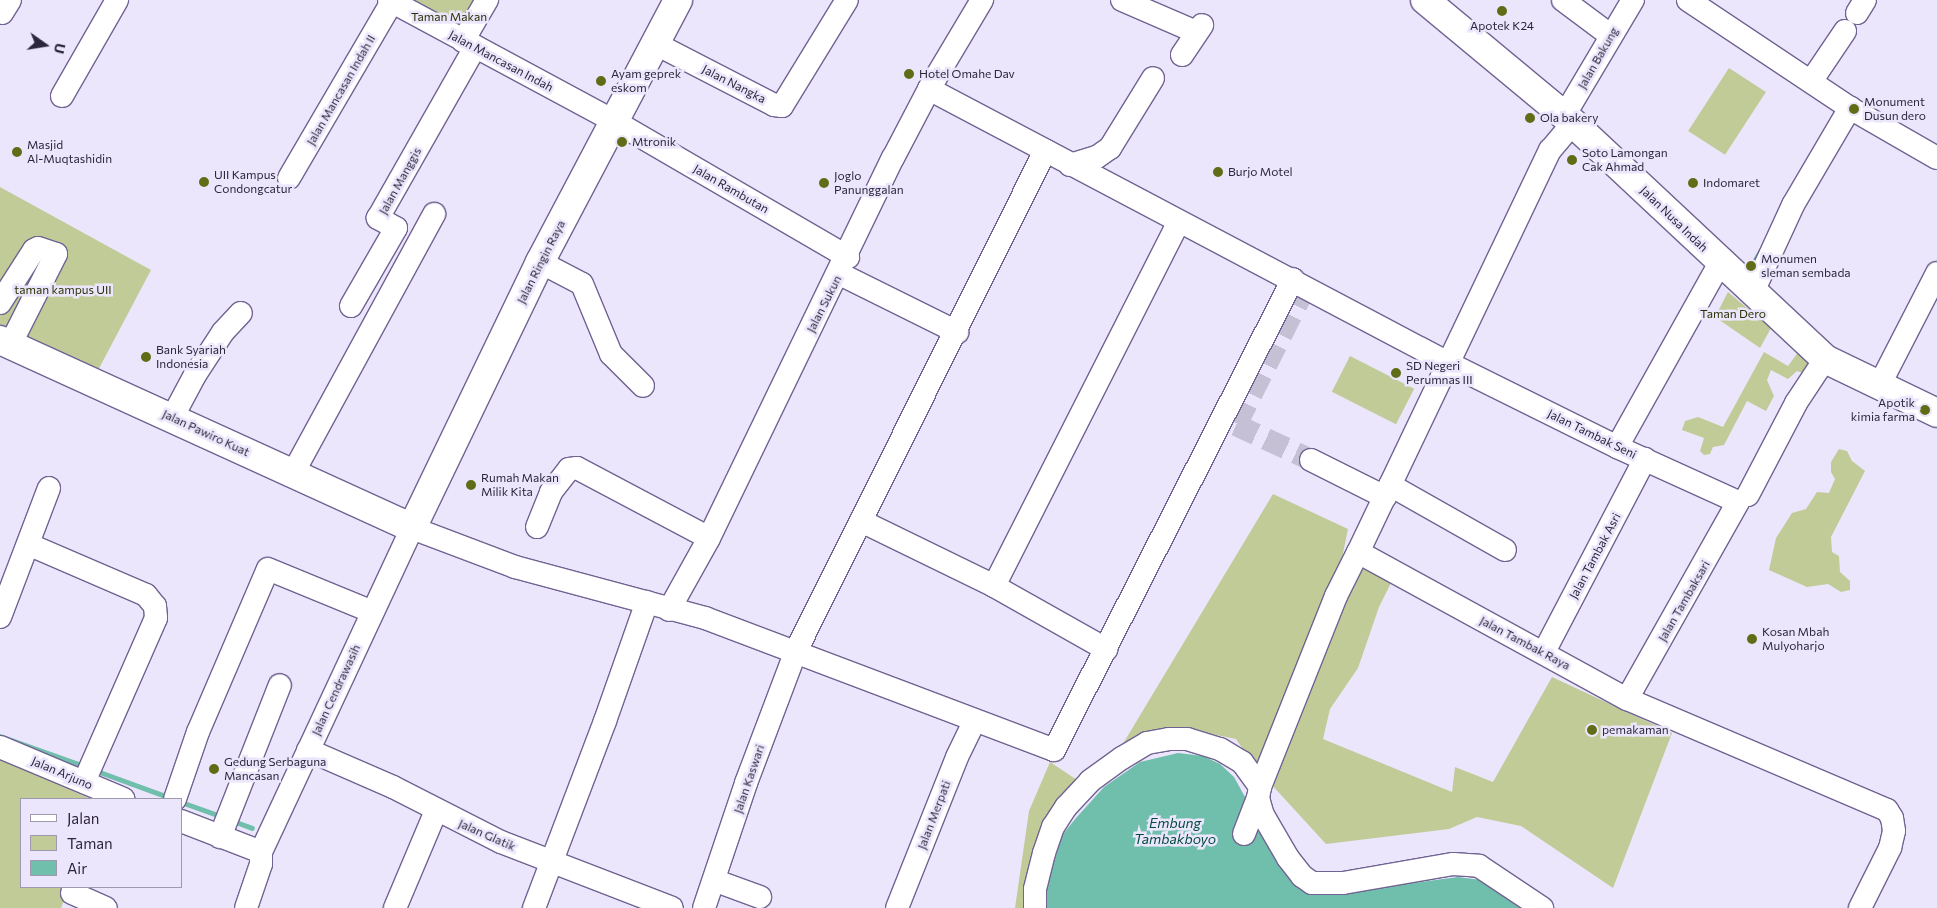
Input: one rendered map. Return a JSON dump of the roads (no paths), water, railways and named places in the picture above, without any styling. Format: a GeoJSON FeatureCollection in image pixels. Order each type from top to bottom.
{"type":"FeatureCollection","features":[{"type":"Feature","properties":{"kind":"main road","name":"Jalan Ringin Raya"},"geometry":{"type":"LineString","coordinates":[[412,528],[540,262],[678,0]]}},
{"type":"Feature","properties":{"kind":"main road","name":"Jalan Nusa Indah"},"geometry":{"type":"LineString","coordinates":[[1427,1],[1569,119],[1720,263],[1825,359],[1937,413]]}},
{"type":"Feature","properties":{"kind":"main road","name":"Jalan Pawiro Kuat"},"geometry":{"type":"LineString","coordinates":[[5,342],[92,386],[172,418],[412,528]]}},
{"type":"Feature","properties":{"kind":"street"},"geometry":{"type":"LineString","coordinates":[[62,96],[117,0]]}},
{"type":"Feature","properties":{"kind":"street"},"geometry":{"type":"LineString","coordinates":[[469,44],[487,0]]}},
{"type":"Feature","properties":{"kind":"street","name":"Jalan Nangka"},"geometry":{"type":"LineString","coordinates":[[656,44],[782,106],[847,0]]}},
{"type":"Feature","properties":{"kind":"street","name":"Jalan Sukun"},"geometry":{"type":"LineString","coordinates":[[669,610],[709,538],[844,266],[929,89],[982,0]]}},
{"type":"Feature","properties":{"kind":"street"},"geometry":{"type":"LineString","coordinates":[[1122,0],[1199,28],[1182,55]]}},
{"type":"Feature","properties":{"kind":"street"},"geometry":{"type":"LineString","coordinates":[[1563,0],[1610,35]]}},
{"type":"Feature","properties":{"kind":"street","name":"Jalan Bakung"},"geometry":{"type":"LineString","coordinates":[[1448,363],[1550,150],[1569,119],[1610,35],[1633,0]]}},
{"type":"Feature","properties":{"kind":"street"},"geometry":{"type":"LineString","coordinates":[[1688,0],[1812,80],[1850,108],[1937,158]]}},
{"type":"Feature","properties":{"kind":"street","name":"Jalan Mancasan Indah"},"geometry":{"type":"LineString","coordinates":[[391,1],[614,121]]}},
{"type":"Feature","properties":{"kind":"street","name":"Jalan Mancasan Indah II"},"geometry":{"type":"LineString","coordinates":[[289,178],[391,1]]}},
{"type":"Feature","properties":{"kind":"street"},"geometry":{"type":"LineString","coordinates":[[1812,80],[1855,15]]}},
{"type":"Feature","properties":{"kind":"street","name":"Jalan Manggis"},"geometry":{"type":"LineString","coordinates":[[352,306],[396,228],[378,218],[469,44]]}},
{"type":"Feature","properties":{"kind":"street"},"geometry":{"type":"LineString","coordinates":[[1070,165],[1098,158],[1110,148],[1153,78]]}},
{"type":"Feature","properties":{"kind":"street","name":"Jalan Tambak Seni"},"geometry":{"type":"LineString","coordinates":[[929,89],[1179,222],[1293,279],[1448,363],[1645,460],[1743,498]]}},
{"type":"Feature","properties":{"kind":"street"},"geometry":{"type":"LineString","coordinates":[[1753,292],[1793,205],[1850,108]]}},
{"type":"Feature","properties":{"kind":"street","name":"Jalan Rambutan"},"geometry":{"type":"LineString","coordinates":[[614,121],[844,266],[957,332]]}},
{"type":"Feature","properties":{"kind":"street","name":"Jalan Kaswari"},"geometry":{"type":"LineString","coordinates":[[704,908],[716,881],[746,783],[796,651],[1046,151]]}},
{"type":"Feature","properties":{"kind":"street"},"geometry":{"type":"LineString","coordinates":[[294,473],[434,214]]}},
{"type":"Feature","properties":{"kind":"street"},"geometry":{"type":"LineString","coordinates":[[994,586],[1179,222]]}},
{"type":"Feature","properties":{"kind":"street"},"geometry":{"type":"LineString","coordinates":[[2,295],[34,250],[38,248],[56,254],[5,342]]}},
{"type":"Feature","properties":{"kind":"street"},"geometry":{"type":"LineString","coordinates":[[540,262],[582,284],[611,354],[643,386]]}},
{"type":"Feature","properties":{"kind":"street"},"geometry":{"type":"LineString","coordinates":[[1617,447],[1720,263]]}},
{"type":"Feature","properties":{"kind":"street"},"geometry":{"type":"LineString","coordinates":[[1878,386],[1937,272]]}},
{"type":"Feature","properties":{"kind":"street"},"geometry":{"type":"LineString","coordinates":[[412,528],[515,567],[647,602],[669,610],[705,618],[796,651],[974,722],[1054,750],[1293,279]]}},
{"type":"Feature","properties":{"kind":"street"},"geometry":{"type":"LineString","coordinates":[[172,418],[195,374],[223,332],[241,313]]}},
{"type":"Feature","properties":{"kind":"street","name":"Jalan Tambaksari"},"geometry":{"type":"LineString","coordinates":[[1627,698],[1796,403],[1825,359]]}},
{"type":"Feature","properties":{"kind":"street"},"geometry":{"type":"LineString","coordinates":[[1244,834],[1336,596],[1448,363]]}},
{"type":"Feature","properties":{"kind":"street"},"geometry":{"type":"LineString","coordinates":[[1311,460],[1388,491],[1505,550]]}},
{"type":"Feature","properties":{"kind":"street","name":"Jalan Tambak Asri"},"geometry":{"type":"LineString","coordinates":[[1544,652],[1645,460]]}},
{"type":"Feature","properties":{"kind":"street"},"geometry":{"type":"LineString","coordinates":[[537,527],[551,492],[570,469],[577,468],[709,538]]}},
{"type":"Feature","properties":{"kind":"street"},"geometry":{"type":"LineString","coordinates":[[0,617],[30,545],[49,488]]}},
{"type":"Feature","properties":{"kind":"street"},"geometry":{"type":"LineString","coordinates":[[862,521],[994,586],[1106,649]]}},
{"type":"Feature","properties":{"kind":"street","name":"Jalan Cendrawasih"},"geometry":{"type":"LineString","coordinates":[[246,908],[261,864],[261,852],[412,528]]}},
{"type":"Feature","properties":{"kind":"street"},"geometry":{"type":"LineString","coordinates":[[30,545],[146,595],[155,606],[156,618],[88,775]]}},
{"type":"Feature","properties":{"kind":"street","name":"Jalan Tambak Raya"},"geometry":{"type":"LineString","coordinates":[[1358,552],[1627,698],[1887,810],[1892,818],[1894,831],[1890,848],[1860,908]]}},
{"type":"Feature","properties":{"kind":"street"},"geometry":{"type":"LineString","coordinates":[[175,798],[198,732],[268,569],[372,612]]}},
{"type":"Feature","properties":{"kind":"street"},"geometry":{"type":"LineString","coordinates":[[534,908],[605,721],[647,602]]}},
{"type":"Feature","properties":{"kind":"street"},"geometry":{"type":"LineString","coordinates":[[220,837],[280,685]]}},
{"type":"Feature","properties":{"kind":"street","name":"Jalan Merpati"},"geometry":{"type":"LineString","coordinates":[[897,908],[957,757],[974,722]]}},
{"type":"Feature","properties":{"kind":"street"},"geometry":{"type":"LineString","coordinates":[[1034,908],[1035,890],[1044,853],[1053,828],[1066,807],[1090,781],[1146,743],[1187,739],[1220,749],[1242,762],[1259,792],[1263,815],[1288,858],[1302,876],[1312,883],[1343,883],[1453,864],[1479,866],[1542,908]]}},
{"type":"Feature","properties":{"kind":"street","name":"Jalan Arjuno"},"geometry":{"type":"LineString","coordinates":[[0,747],[88,775],[112,797]]}},
{"type":"Feature","properties":{"kind":"street","name":"Jalan Glatik"},"geometry":{"type":"LineString","coordinates":[[308,750],[393,787],[436,810],[550,862],[672,908]]}},
{"type":"Feature","properties":{"kind":"street"},"geometry":{"type":"LineString","coordinates":[[395,908],[436,810]]}},
{"type":"Feature","properties":{"kind":"street"},"geometry":{"type":"LineString","coordinates":[[182,821],[261,852]]}},
{"type":"Feature","properties":{"kind":"street"},"geometry":{"type":"LineString","coordinates":[[716,881],[760,897]]}},
{"type":"Feature","properties":{"kind":"street"},"geometry":{"type":"LineString","coordinates":[[71,896],[106,908]]}},
{"type":"Feature","properties":{"kind":"water","name":"Embung Tambakboyo"},"geometry":{"type":"Polygon","coordinates":[[[1178,753],[1203,756],[1220,764],[1234,777],[1289,877],[1306,891],[1324,895],[1458,877],[1481,880],[1523,908],[1043,908],[1043,889],[1059,839],[1076,818],[1104,787],[1140,762],[1178,753]]]}},
{"type":"Feature","properties":{"kind":"waterway"},"geometry":{"type":"LineString","coordinates":[[1755,272],[1751,266],[1761,250]]}},
{"type":"Feature","properties":{"kind":"waterway"},"geometry":{"type":"LineString","coordinates":[[0,736],[84,766]]}},
{"type":"Feature","properties":{"kind":"waterway"},"geometry":{"type":"LineString","coordinates":[[94,770],[171,798]]}},
{"type":"Feature","properties":{"kind":"waterway"},"geometry":{"type":"LineString","coordinates":[[182,802],[223,817]]}},
{"type":"Feature","properties":{"kind":"waterway"},"geometry":{"type":"LineString","coordinates":[[233,821],[252,828]]}},
{"type":"Feature","properties":{"kind":"tunnel"},"geometry":{"type":"LineString","coordinates":[[1306,286],[1236,425],[1311,460]]}},
{"type":"Feature","properties":{"kind":"place","name":"Apotek K24"},"geometry":{"type":"Point","coordinates":[1502,11]}},
{"type":"Feature","properties":{"kind":"place","name":"Hotel Omahe Dav"},"geometry":{"type":"Point","coordinates":[909,74]}},
{"type":"Feature","properties":{"kind":"place","name":"Ayam geprek eskom"},"geometry":{"type":"Point","coordinates":[601,81]}},
{"type":"Feature","properties":{"kind":"place","name":"Monument Dusun dero"},"geometry":{"type":"Point","coordinates":[1854,109]}},
{"type":"Feature","properties":{"kind":"place","name":"Ola bakery"},"geometry":{"type":"Point","coordinates":[1530,118]}},
{"type":"Feature","properties":{"kind":"place","name":"Mtronik"},"geometry":{"type":"Point","coordinates":[622,142]}},
{"type":"Feature","properties":{"kind":"place","name":"Masjid Al-Muqtashidin"},"geometry":{"type":"Point","coordinates":[17,152]}},
{"type":"Feature","properties":{"kind":"place","name":"Soto Lamongan Cak Ahmad"},"geometry":{"type":"Point","coordinates":[1572,160]}},
{"type":"Feature","properties":{"kind":"place","name":"Burjo Motel"},"geometry":{"type":"Point","coordinates":[1218,172]}},
{"type":"Feature","properties":{"kind":"place","name":"UII Kampus Condongcatur"},"geometry":{"type":"Point","coordinates":[204,182]}},
{"type":"Feature","properties":{"kind":"place","name":"Joglo Panunggalan"},"geometry":{"type":"Point","coordinates":[824,183]}},
{"type":"Feature","properties":{"kind":"place","name":"Indomaret"},"geometry":{"type":"Point","coordinates":[1693,183]}},
{"type":"Feature","properties":{"kind":"place","name":"Monumen sleman sembada"},"geometry":{"type":"Point","coordinates":[1751,266]}},
{"type":"Feature","properties":{"kind":"place","name":"Bank Syariah Indonesia"},"geometry":{"type":"Point","coordinates":[146,357]}},
{"type":"Feature","properties":{"kind":"place","name":"SD Negeri Perumnas III"},"geometry":{"type":"Point","coordinates":[1396,373]}},
{"type":"Feature","properties":{"kind":"place","name":"Apotik kimia farma"},"geometry":{"type":"Point","coordinates":[1925,410]}},
{"type":"Feature","properties":{"kind":"place","name":"Rumah Makan Milik Kita"},"geometry":{"type":"Point","coordinates":[471,485]}},
{"type":"Feature","properties":{"kind":"place","name":"Kosan Mbah Mulyoharjo"},"geometry":{"type":"Point","coordinates":[1752,639]}},
{"type":"Feature","properties":{"kind":"place","name":"pemakaman"},"geometry":{"type":"Point","coordinates":[1592,730]}},
{"type":"Feature","properties":{"kind":"place","name":"Gedung Serbaguna Mancasan"},"geometry":{"type":"Point","coordinates":[214,769]}},
{"type":"Feature","properties":{"kind":"park label","name":"Taman Makan"},"geometry":{"type":"Point","coordinates":[449,17]}},
{"type":"Feature","properties":{"kind":"park label","name":"taman kampus UII"},"geometry":{"type":"Point","coordinates":[63,290]}},
{"type":"Feature","properties":{"kind":"park label","name":"Taman Dero"},"geometry":{"type":"Point","coordinates":[1733,314]}}]}
